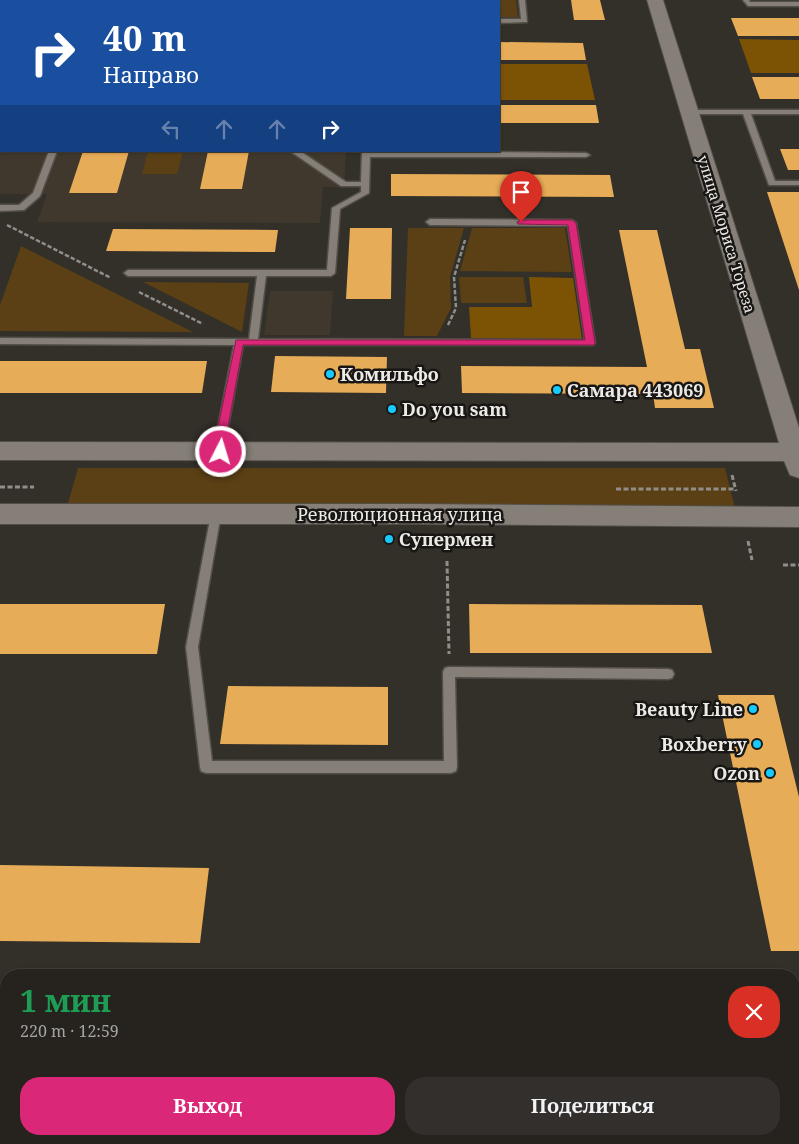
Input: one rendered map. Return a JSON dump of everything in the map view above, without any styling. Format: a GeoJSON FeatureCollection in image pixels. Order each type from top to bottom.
{"type":"FeatureCollection","features":[{"type":"Feature","properties":{"kind":"main road","name":"улица Мориса Тореза"},"geometry":{"type":"LineString","coordinates":[[655,0],[797,457]]}},
{"type":"Feature","properties":{"kind":"main road"},"geometry":{"type":"LineString","coordinates":[[0,452],[797,457]]}},
{"type":"Feature","properties":{"kind":"main road","name":"Революционная улица"},"geometry":{"type":"LineString","coordinates":[[0,514],[799,517]]}},
{"type":"Feature","properties":{"kind":"lane"},"geometry":{"type":"LineString","coordinates":[[500,21],[525,21],[522,0]]}},
{"type":"Feature","properties":{"kind":"lane"},"geometry":{"type":"LineString","coordinates":[[746,0],[748,4],[799,4]]}},
{"type":"Feature","properties":{"kind":"lane"},"geometry":{"type":"LineString","coordinates":[[690,112],[799,112]]}},
{"type":"Feature","properties":{"kind":"lane"},"geometry":{"type":"LineString","coordinates":[[746,112],[772,183],[799,183]]}},
{"type":"Feature","properties":{"kind":"lane"},"geometry":{"type":"LineString","coordinates":[[0,208],[21,208],[37,194],[53,152]]}},
{"type":"Feature","properties":{"kind":"lane"},"geometry":{"type":"LineString","coordinates":[[296,152],[344,184],[365,184]]}},
{"type":"Feature","properties":{"kind":"lane"},"geometry":{"type":"LineString","coordinates":[[128,272],[331,273],[336,208],[365,193],[366,153],[586,155]]}},
{"type":"Feature","properties":{"kind":"lane"},"geometry":{"type":"LineString","coordinates":[[0,341],[590,343],[572,223],[430,222]]}},
{"type":"Feature","properties":{"kind":"lane"},"geometry":{"type":"LineString","coordinates":[[253,342],[262,273]]}},
{"type":"Feature","properties":{"kind":"lane"},"geometry":{"type":"LineString","coordinates":[[221,452],[223,427],[239,342]]}},
{"type":"Feature","properties":{"kind":"lane"},"geometry":{"type":"LineString","coordinates":[[216,514],[192,647],[206,767],[451,767],[449,672],[668,674]]}},
{"type":"Feature","properties":{"kind":"path"},"geometry":{"type":"LineString","coordinates":[[439,342],[456,308],[454,277],[470,222]]}},
{"type":"Feature","properties":{"kind":"path"},"geometry":{"type":"LineString","coordinates":[[447,561],[449,672]]}},
{"type":"Feature","properties":{"kind":"path"},"geometry":{"type":"LineString","coordinates":[[783,565],[799,565]]}},
{"type":"Feature","properties":{"kind":"shaded area"},"geometry":{"type":"Polygon","coordinates":[[[500,0],[516,0],[518,17],[500,17],[500,0]]]}},
{"type":"Feature","properties":{"kind":"shaded area"},"geometry":{"type":"Polygon","coordinates":[[[739,39],[799,40],[799,73],[751,73],[739,39]]]}},
{"type":"Feature","properties":{"kind":"shaded area"},"geometry":{"type":"Polygon","coordinates":[[[500,64],[587,64],[595,100],[500,100],[500,64]]]}},
{"type":"Feature","properties":{"kind":"shaded area"},"geometry":{"type":"Polygon","coordinates":[[[0,152],[346,152],[344,187],[323,187],[320,223],[37,222],[47,194],[0,194],[0,152]]]}},
{"type":"Feature","properties":{"kind":"shaded area"},"geometry":{"type":"Polygon","coordinates":[[[148,152],[183,152],[177,174],[142,174],[148,152]]]}},
{"type":"Feature","properties":{"kind":"shaded area"},"geometry":{"type":"Polygon","coordinates":[[[408,228],[464,228],[450,277],[451,308],[437,336],[404,336],[408,228]]]}},
{"type":"Feature","properties":{"kind":"shaded area"},"geometry":{"type":"Polygon","coordinates":[[[472,228],[565,228],[572,272],[460,271],[472,228]]]}},
{"type":"Feature","properties":{"kind":"shaded area"},"geometry":{"type":"Polygon","coordinates":[[[21,246],[193,332],[0,331],[0,305],[21,246]]]}},
{"type":"Feature","properties":{"kind":"shaded area"},"geometry":{"type":"Polygon","coordinates":[[[459,277],[523,277],[527,303],[461,303],[459,277]]]}},
{"type":"Feature","properties":{"kind":"shaded area"},"geometry":{"type":"Polygon","coordinates":[[[529,277],[573,278],[582,339],[471,338],[469,307],[532,307],[529,277]]]}},
{"type":"Feature","properties":{"kind":"shaded area"},"geometry":{"type":"Polygon","coordinates":[[[143,282],[249,283],[242,332],[143,282]]]}},
{"type":"Feature","properties":{"kind":"shaded area"},"geometry":{"type":"Polygon","coordinates":[[[270,291],[333,291],[330,335],[264,335],[270,291]]]}},
{"type":"Feature","properties":{"kind":"shaded area"},"geometry":{"type":"Polygon","coordinates":[[[78,468],[725,468],[736,512],[67,507],[78,468]]]}},
{"type":"Feature","properties":{"kind":"building"},"geometry":{"type":"Polygon","coordinates":[[[571,0],[600,0],[605,20],[574,20],[571,0]]]}},
{"type":"Feature","properties":{"kind":"building"},"geometry":{"type":"Polygon","coordinates":[[[731,18],[799,18],[799,36],[738,36],[731,18]]]}},
{"type":"Feature","properties":{"kind":"building"},"geometry":{"type":"Polygon","coordinates":[[[500,42],[583,43],[586,60],[500,60],[500,42]]]}},
{"type":"Feature","properties":{"kind":"building"},"geometry":{"type":"Polygon","coordinates":[[[752,77],[799,77],[799,99],[760,99],[752,77]]]}},
{"type":"Feature","properties":{"kind":"building"},"geometry":{"type":"Polygon","coordinates":[[[500,105],[596,105],[599,123],[500,123],[500,105]]]}},
{"type":"Feature","properties":{"kind":"building"},"geometry":{"type":"Polygon","coordinates":[[[780,149],[799,149],[799,170],[788,170],[780,149]]]}},
{"type":"Feature","properties":{"kind":"building"},"geometry":{"type":"Polygon","coordinates":[[[83,152],[129,152],[117,193],[69,193],[83,152]]]}},
{"type":"Feature","properties":{"kind":"building"},"geometry":{"type":"Polygon","coordinates":[[[208,152],[249,152],[242,189],[200,189],[208,152]]]}},
{"type":"Feature","properties":{"kind":"building"},"geometry":{"type":"Polygon","coordinates":[[[391,174],[610,175],[614,197],[391,196],[391,174]]]}},
{"type":"Feature","properties":{"kind":"building"},"geometry":{"type":"Polygon","coordinates":[[[767,192],[799,192],[799,290],[767,192]]]}},
{"type":"Feature","properties":{"kind":"building"},"geometry":{"type":"Polygon","coordinates":[[[350,228],[392,228],[391,299],[346,299],[350,228]]]}},
{"type":"Feature","properties":{"kind":"building"},"geometry":{"type":"Polygon","coordinates":[[[113,229],[278,230],[275,252],[106,251],[113,229]]]}},
{"type":"Feature","properties":{"kind":"building"},"geometry":{"type":"Polygon","coordinates":[[[619,230],[657,230],[685,349],[700,349],[714,408],[655,408],[653,394],[462,393],[461,366],[647,367],[619,230]]]}},
{"type":"Feature","properties":{"kind":"building","name":"Комильфо"},"geometry":{"type":"Polygon","coordinates":[[[275,356],[387,357],[386,393],[271,392],[275,356]]]}},
{"type":"Feature","properties":{"kind":"building"},"geometry":{"type":"Polygon","coordinates":[[[0,361],[207,361],[202,393],[0,393],[0,361]]]}},
{"type":"Feature","properties":{"kind":"building"},"geometry":{"type":"Polygon","coordinates":[[[0,604],[165,604],[157,654],[0,654],[0,604]]]}},
{"type":"Feature","properties":{"kind":"building"},"geometry":{"type":"Polygon","coordinates":[[[469,604],[702,605],[712,653],[470,653],[469,604]]]}},
{"type":"Feature","properties":{"kind":"building"},"geometry":{"type":"Polygon","coordinates":[[[228,686],[388,687],[388,745],[220,744],[228,686]]]}},
{"type":"Feature","properties":{"kind":"building"},"geometry":{"type":"Polygon","coordinates":[[[718,695],[774,695],[799,797],[799,951],[771,951],[718,695]]]}},
{"type":"Feature","properties":{"kind":"building"},"geometry":{"type":"Polygon","coordinates":[[[0,865],[209,868],[200,943],[0,941],[0,865]]]}},
{"type":"Feature","properties":{"kind":"place","name":"Комильфо"},"geometry":{"type":"Point","coordinates":[330,374]}},
{"type":"Feature","properties":{"kind":"place","name":"Самара 443069"},"geometry":{"type":"Point","coordinates":[557,390]}},
{"type":"Feature","properties":{"kind":"place","name":"Do you sam"},"geometry":{"type":"Point","coordinates":[392,409]}},
{"type":"Feature","properties":{"kind":"place","name":"Супермен"},"geometry":{"type":"Point","coordinates":[389,539]}},
{"type":"Feature","properties":{"kind":"place","name":"Beauty Line"},"geometry":{"type":"Point","coordinates":[753,709]}},
{"type":"Feature","properties":{"kind":"place","name":"Boxberry"},"geometry":{"type":"Point","coordinates":[757,744]}},
{"type":"Feature","properties":{"kind":"place","name":"Ozon"},"geometry":{"type":"Point","coordinates":[770,773]}},
{"type":"Feature","properties":{"kind":"route"},"geometry":{"type":"LineString","coordinates":[[221,452],[223,427],[239,342],[590,343],[572,223],[521,222]]}}]}
